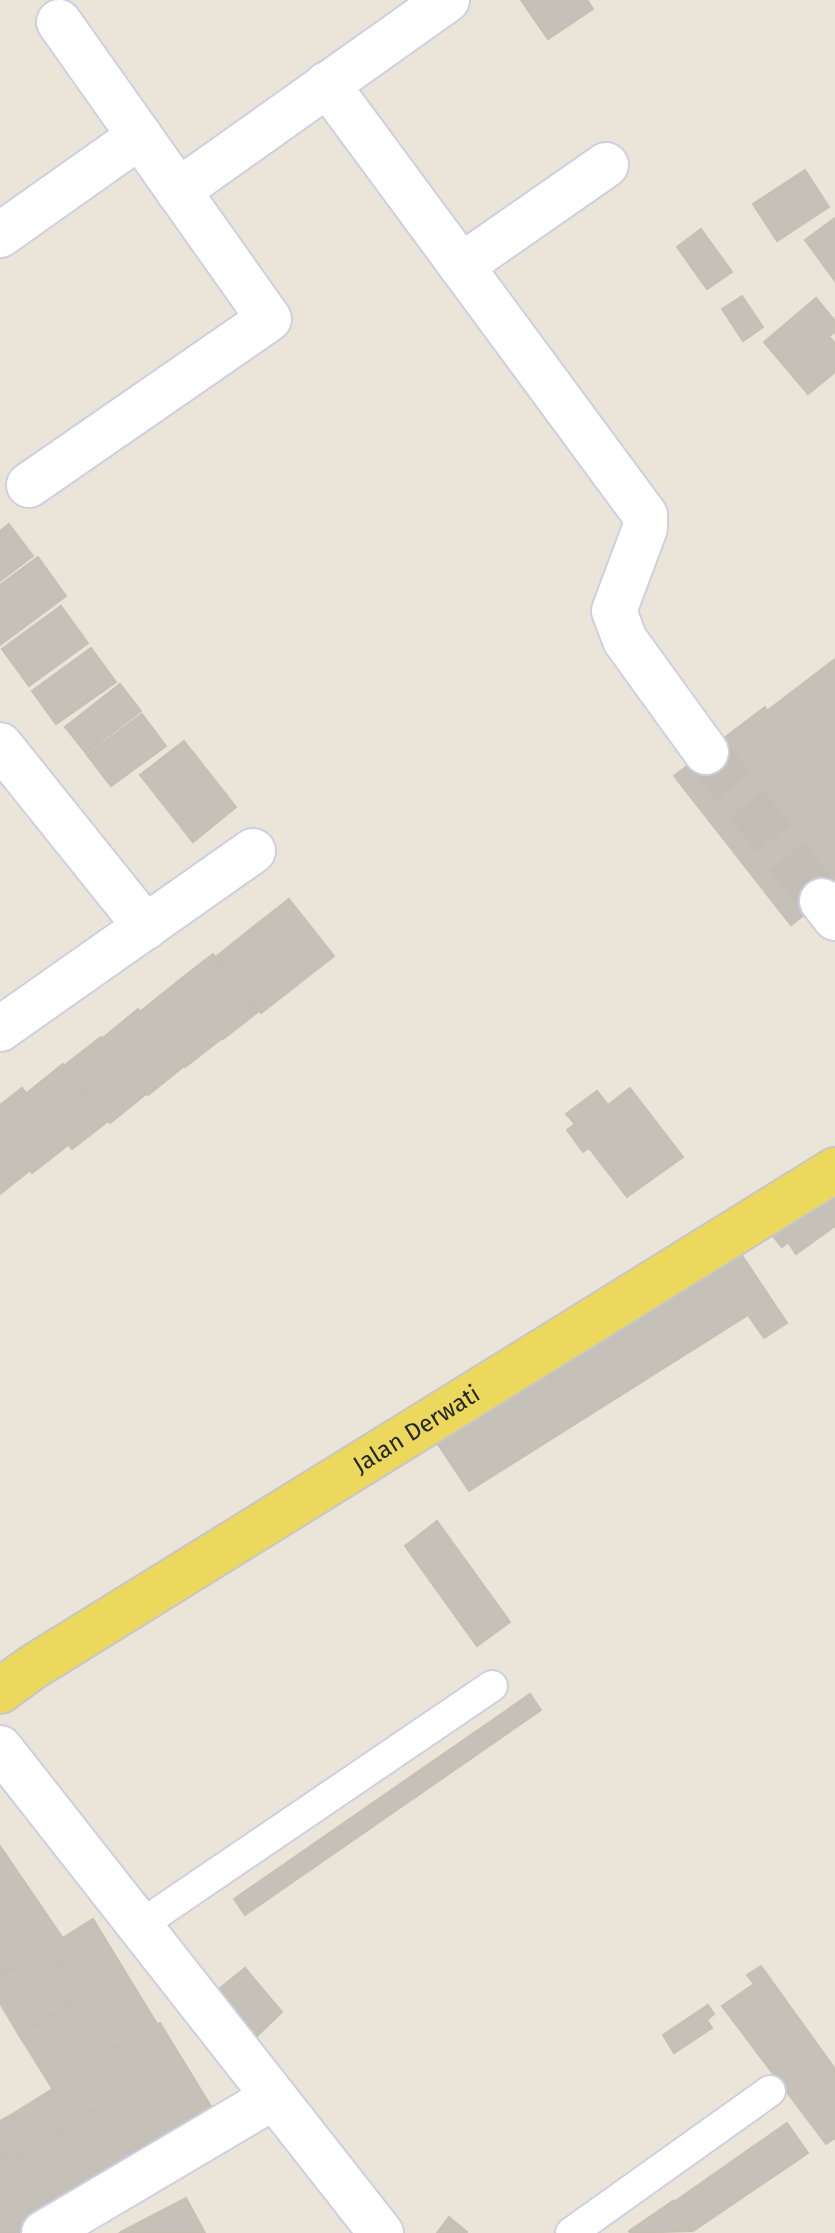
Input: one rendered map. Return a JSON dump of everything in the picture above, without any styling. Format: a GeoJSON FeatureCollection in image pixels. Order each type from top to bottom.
{"type":"FeatureCollection","features":[{"type":"Feature","properties":{"kind":"main road","name":"Jalan Derwati"},"geometry":{"type":"LineString","coordinates":[[17,1679],[835,1170]]}},
{"type":"Feature","properties":{"kind":"street"},"geometry":{"type":"LineString","coordinates":[[178,191],[447,0]]}},
{"type":"Feature","properties":{"kind":"street"},"geometry":{"type":"LineString","coordinates":[[29,485],[269,319],[59,22]]}},
{"type":"Feature","properties":{"kind":"street"},"geometry":{"type":"LineString","coordinates":[[327,84],[645,515],[645,528],[614,611],[625,640],[706,752]]}},
{"type":"Feature","properties":{"kind":"street"},"geometry":{"type":"LineString","coordinates":[[0,235],[140,136]]}},
{"type":"Feature","properties":{"kind":"street"},"geometry":{"type":"LineString","coordinates":[[461,266],[606,165]]}},
{"type":"Feature","properties":{"kind":"street"},"geometry":{"type":"LineString","coordinates":[[0,745],[146,927]]}},
{"type":"Feature","properties":{"kind":"street"},"geometry":{"type":"LineString","coordinates":[[0,1029],[253,851]]}},
{"type":"Feature","properties":{"kind":"street"},"geometry":{"type":"LineString","coordinates":[[0,1748],[381,2233]]}},
{"type":"Feature","properties":{"kind":"street"},"geometry":{"type":"LineString","coordinates":[[44,2233],[274,2097]]}},
{"type":"Feature","properties":{"kind":"lane"},"geometry":{"type":"LineString","coordinates":[[139,1926],[492,1686]]}},
{"type":"Feature","properties":{"kind":"lane"},"geometry":{"type":"LineString","coordinates":[[571,2233],[770,2091]]}},
{"type":"Feature","properties":{"kind":"building"},"geometry":{"type":"Polygon","coordinates":[[[521,0],[587,0],[593,9],[548,39],[521,0]]]}},
{"type":"Feature","properties":{"kind":"building"},"geometry":{"type":"Polygon","coordinates":[[[805,170],[829,207],[777,241],[753,204],[805,170]]]}},
{"type":"Feature","properties":{"kind":"building"},"geometry":{"type":"Polygon","coordinates":[[[835,218],[835,281],[805,240],[835,218]]]}},
{"type":"Feature","properties":{"kind":"building"},"geometry":{"type":"Polygon","coordinates":[[[701,229],[732,272],[707,289],[677,247],[701,229]]]}},
{"type":"Feature","properties":{"kind":"building"},"geometry":{"type":"Polygon","coordinates":[[[742,296],[763,327],[743,341],[722,309],[742,296]]]}},
{"type":"Feature","properties":{"kind":"building"},"geometry":{"type":"Polygon","coordinates":[[[816,298],[835,321],[835,332],[829,336],[835,344],[835,372],[808,394],[764,342],[816,298]]]}},
{"type":"Feature","properties":{"kind":"building"},"geometry":{"type":"Polygon","coordinates":[[[9,524],[33,556],[0,581],[0,531],[9,524]]]}},
{"type":"Feature","properties":{"kind":"building"},"geometry":{"type":"Polygon","coordinates":[[[38,557],[66,596],[0,645],[0,585],[38,557]]]}},
{"type":"Feature","properties":{"kind":"building"},"geometry":{"type":"Polygon","coordinates":[[[61,606],[88,643],[29,686],[2,649],[61,606]]]}},
{"type":"Feature","properties":{"kind":"building"},"geometry":{"type":"Polygon","coordinates":[[[91,648],[116,682],[56,724],[32,691],[91,648]]]}},
{"type":"Feature","properties":{"kind":"building"},"geometry":{"type":"Polygon","coordinates":[[[835,659],[835,891],[791,925],[674,776],[835,659]]]}},
{"type":"Feature","properties":{"kind":"building"},"geometry":{"type":"Polygon","coordinates":[[[120,684],[141,711],[86,753],[65,727],[120,684]]]}},
{"type":"Feature","properties":{"kind":"building"},"geometry":{"type":"Polygon","coordinates":[[[142,714],[166,746],[111,786],[87,755],[142,714]]]}},
{"type":"Feature","properties":{"kind":"building"},"geometry":{"type":"Polygon","coordinates":[[[184,741],[236,807],[193,842],[140,775],[184,741]]]}},
{"type":"Feature","properties":{"kind":"building"},"geometry":{"type":"Polygon","coordinates":[[[289,899],[334,956],[298,984],[253,927],[289,899]]]}},
{"type":"Feature","properties":{"kind":"building"},"geometry":{"type":"Polygon","coordinates":[[[252,928],[297,985],[261,1013],[217,956],[252,928]]]}},
{"type":"Feature","properties":{"kind":"building"},"geometry":{"type":"Polygon","coordinates":[[[213,954],[259,1011],[223,1039],[177,982],[213,954]]]}},
{"type":"Feature","properties":{"kind":"building"},"geometry":{"type":"Polygon","coordinates":[[[176,983],[221,1039],[185,1067],[141,1011],[176,983]]]}},
{"type":"Feature","properties":{"kind":"building"},"geometry":{"type":"Polygon","coordinates":[[[138,1009],[184,1066],[148,1095],[103,1038],[138,1009]]]}},
{"type":"Feature","properties":{"kind":"building"},"geometry":{"type":"Polygon","coordinates":[[[101,1037],[146,1094],[110,1123],[65,1065],[101,1037]]]}},
{"type":"Feature","properties":{"kind":"building"},"geometry":{"type":"Polygon","coordinates":[[[63,1064],[108,1121],[72,1149],[27,1093],[63,1064]]]}},
{"type":"Feature","properties":{"kind":"building"},"geometry":{"type":"Polygon","coordinates":[[[22,1088],[68,1145],[32,1173],[0,1133],[0,1105],[22,1088]]]}},
{"type":"Feature","properties":{"kind":"building"},"geometry":{"type":"Polygon","coordinates":[[[630,1088],[683,1157],[627,1197],[589,1148],[583,1152],[567,1130],[575,1124],[566,1114],[597,1091],[608,1105],[630,1088]]]}},
{"type":"Feature","properties":{"kind":"building"},"geometry":{"type":"Polygon","coordinates":[[[0,1135],[29,1171],[0,1194],[0,1135]]]}},
{"type":"Feature","properties":{"kind":"building"},"geometry":{"type":"Polygon","coordinates":[[[835,1195],[835,1226],[796,1254],[788,1242],[782,1247],[772,1235],[835,1195]]]}},
{"type":"Feature","properties":{"kind":"building"},"geometry":{"type":"Polygon","coordinates":[[[735,1245],[787,1323],[764,1338],[748,1315],[469,1491],[431,1434],[735,1245]]]}},
{"type":"Feature","properties":{"kind":"building"},"geometry":{"type":"Polygon","coordinates":[[[437,1521],[510,1622],[477,1646],[405,1546],[437,1521]]]}},
{"type":"Feature","properties":{"kind":"building"},"geometry":{"type":"Polygon","coordinates":[[[530,1694],[541,1710],[245,1915],[234,1899],[530,1694]]]}},
{"type":"Feature","properties":{"kind":"building"},"geometry":{"type":"Polygon","coordinates":[[[0,1846],[62,1937],[0,1975],[0,1846]]]}},
{"type":"Feature","properties":{"kind":"building"},"geometry":{"type":"Polygon","coordinates":[[[93,1919],[157,2024],[114,2050],[50,1946],[93,1919]]]}},
{"type":"Feature","properties":{"kind":"building"},"geometry":{"type":"Polygon","coordinates":[[[50,1946],[81,1997],[19,2035],[0,2003],[0,1977],[50,1946]]]}},
{"type":"Feature","properties":{"kind":"building"},"geometry":{"type":"Polygon","coordinates":[[[761,1966],[835,2069],[835,2138],[826,2144],[722,2006],[754,1984],[747,1975],[761,1966]]]}},
{"type":"Feature","properties":{"kind":"building"},"geometry":{"type":"Polygon","coordinates":[[[245,1968],[282,2012],[257,2036],[218,1990],[245,1968]]]}},
{"type":"Feature","properties":{"kind":"building"},"geometry":{"type":"Polygon","coordinates":[[[81,1997],[114,2050],[52,2088],[19,2035],[81,1997]]]}},
{"type":"Feature","properties":{"kind":"building"},"geometry":{"type":"Polygon","coordinates":[[[708,2005],[714,2014],[707,2020],[712,2028],[674,2053],[663,2035],[708,2005]]]}},
{"type":"Feature","properties":{"kind":"building"},"geometry":{"type":"Polygon","coordinates":[[[160,2023],[215,2113],[142,2157],[88,2067],[160,2023]]]}},
{"type":"Feature","properties":{"kind":"building"},"geometry":{"type":"Polygon","coordinates":[[[88,2067],[108,2102],[32,2149],[11,2115],[88,2067]]]}},
{"type":"Feature","properties":{"kind":"building"},"geometry":{"type":"Polygon","coordinates":[[[108,2102],[142,2157],[44,2217],[10,2162],[108,2102]]]}},
{"type":"Feature","properties":{"kind":"building"},"geometry":{"type":"Polygon","coordinates":[[[11,2115],[32,2149],[10,2162],[0,2145],[0,2121],[11,2115]]]}},
{"type":"Feature","properties":{"kind":"building"},"geometry":{"type":"Polygon","coordinates":[[[787,2123],[808,2153],[693,2231],[674,2202],[787,2123]]]}},
{"type":"Feature","properties":{"kind":"building"},"geometry":{"type":"Polygon","coordinates":[[[0,2145],[44,2217],[18,2233],[0,2233],[0,2145]]]}},
{"type":"Feature","properties":{"kind":"building"},"geometry":{"type":"Polygon","coordinates":[[[186,2198],[205,2233],[119,2233],[186,2198]]]}},
{"type":"Feature","properties":{"kind":"building"},"geometry":{"type":"Polygon","coordinates":[[[673,2201],[692,2231],[630,2233],[629,2231],[673,2201]]]}},
{"type":"Feature","properties":{"kind":"building"},"geometry":{"type":"Polygon","coordinates":[[[449,2217],[467,2232],[437,2233],[449,2217]]]}},
{"type":"Feature","properties":{"kind":"tunnel"},"geometry":{"type":"LineString","coordinates":[[706,752],[822,901]]}}]}
